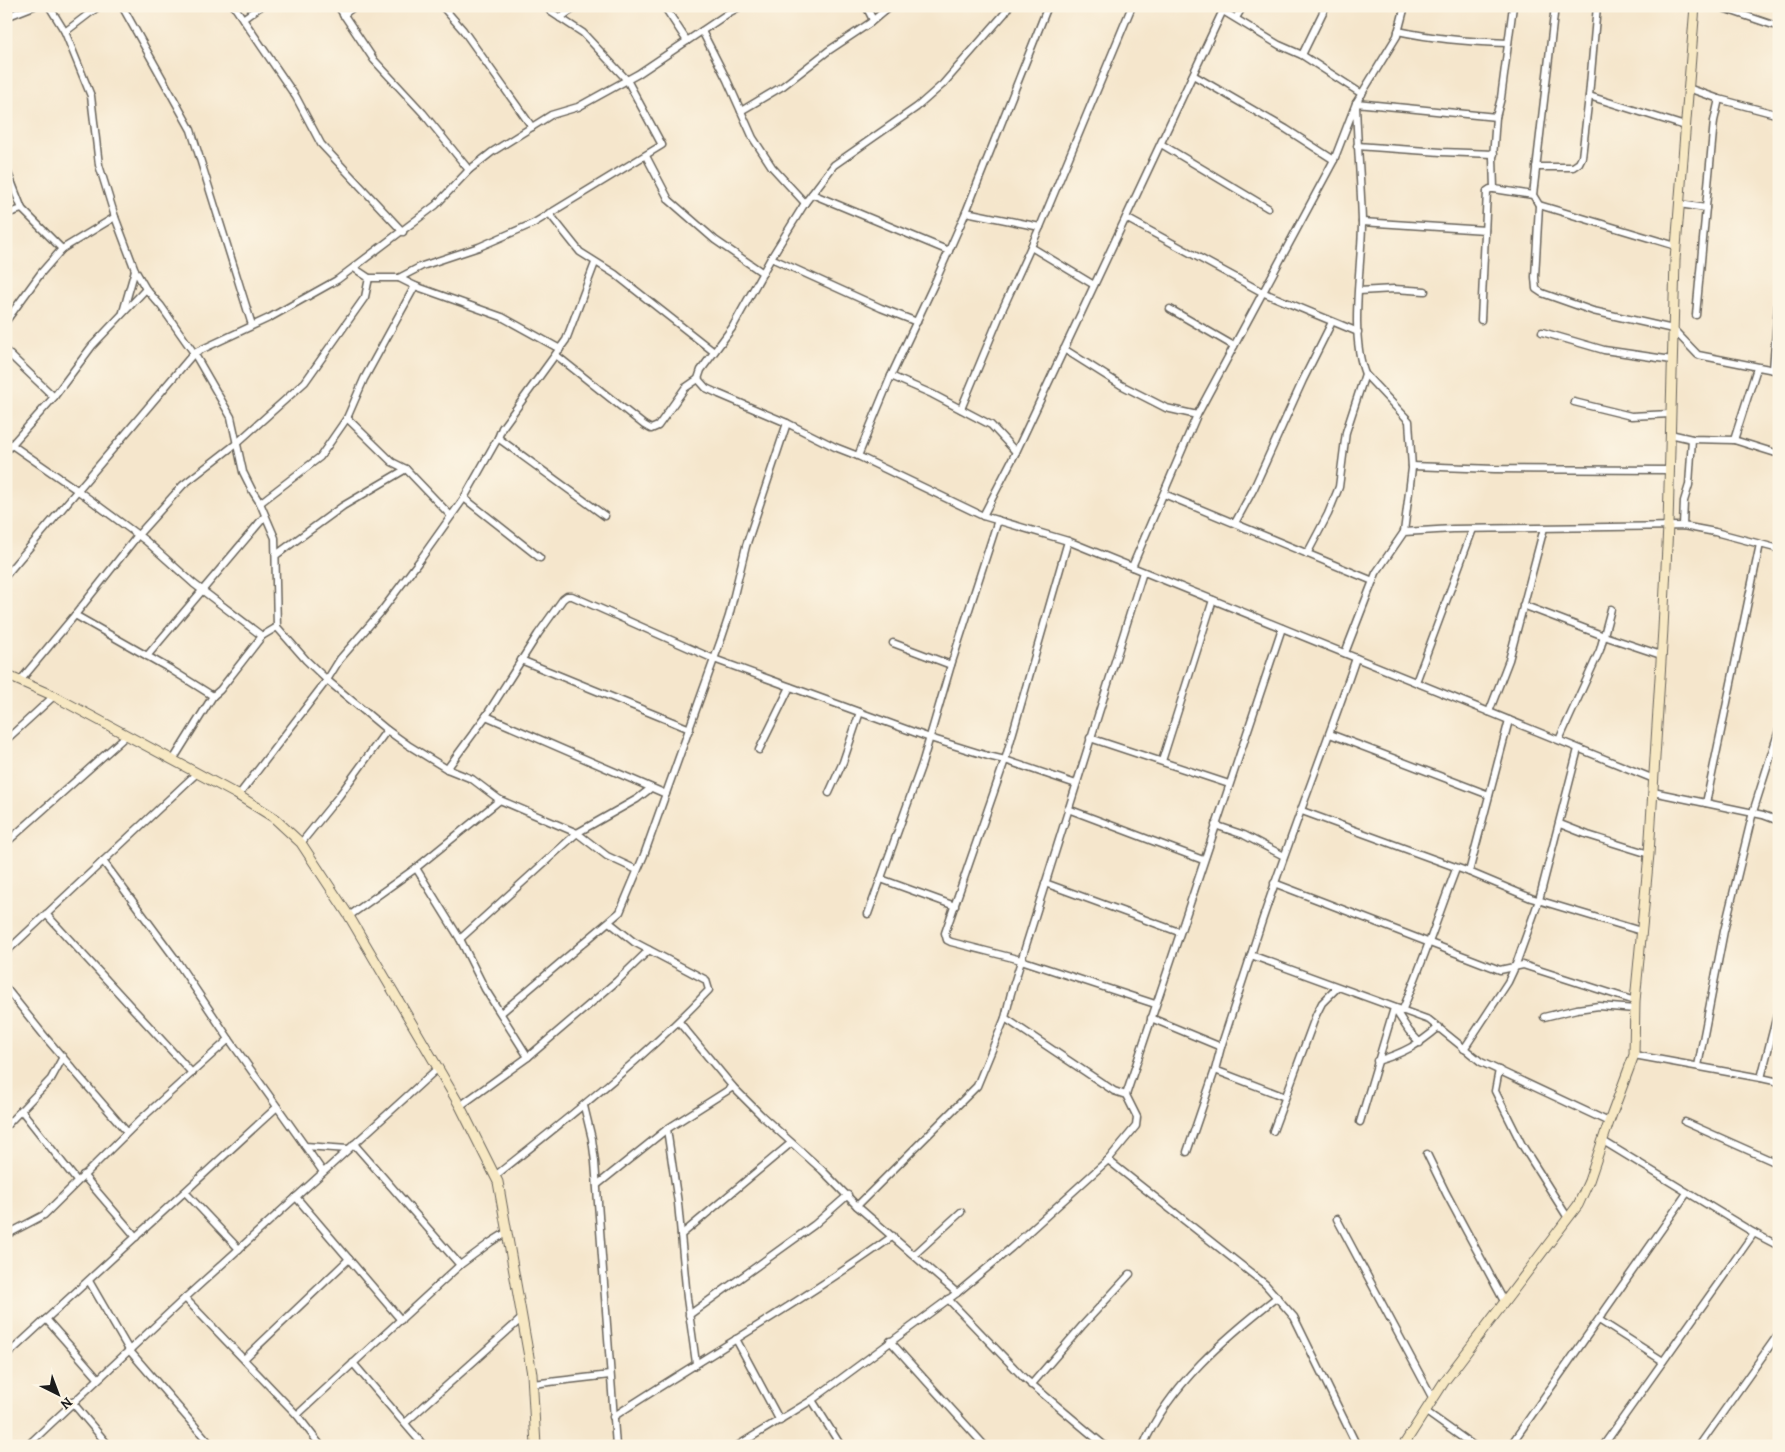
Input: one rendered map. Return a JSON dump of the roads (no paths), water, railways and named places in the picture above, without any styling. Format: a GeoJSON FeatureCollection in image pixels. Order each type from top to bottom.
{"type":"FeatureCollection","features":[{"type":"Feature","properties":{"kind":"street"},"geometry":{"type":"LineString","coordinates":[[6,17],[34,6]]}},
{"type":"Feature","properties":{"kind":"street"},"geometry":{"type":"LineString","coordinates":[[50,6],[66,32],[91,96],[99,165],[115,217],[135,270],[146,289],[161,306],[194,353],[231,418],[243,472],[252,492],[260,503],[275,538],[277,627],[306,660],[327,680],[408,745],[447,769],[472,779],[500,800],[577,833],[607,856],[637,870]]}},
{"type":"Feature","properties":{"kind":"street"},"geometry":{"type":"LineString","coordinates":[[66,32],[99,6]]}},
{"type":"Feature","properties":{"kind":"street"},"geometry":{"type":"LineString","coordinates":[[122,6],[191,130],[252,326]]}},
{"type":"Feature","properties":{"kind":"street"},"geometry":{"type":"LineString","coordinates":[[234,6],[296,96],[321,144],[403,232]]}},
{"type":"Feature","properties":{"kind":"street"},"geometry":{"type":"LineString","coordinates":[[243,19],[261,6]]}},
{"type":"Feature","properties":{"kind":"street"},"geometry":{"type":"LineString","coordinates":[[338,6],[374,60],[423,112],[469,170]]}},
{"type":"Feature","properties":{"kind":"street"},"geometry":{"type":"LineString","coordinates":[[343,14],[355,6]]}},
{"type":"Feature","properties":{"kind":"street"},"geometry":{"type":"LineString","coordinates":[[442,6],[463,30],[532,127]]}},
{"type":"Feature","properties":{"kind":"street"},"geometry":{"type":"LineString","coordinates":[[399,278],[422,266],[479,247],[534,223],[662,145],[627,80],[583,33],[551,12],[546,6]]}},
{"type":"Feature","properties":{"kind":"street"},"geometry":{"type":"LineString","coordinates":[[560,18],[577,6]]}},
{"type":"Feature","properties":{"kind":"street"},"geometry":{"type":"LineString","coordinates":[[664,6],[687,41]]}},
{"type":"Feature","properties":{"kind":"street"},"geometry":{"type":"LineString","coordinates":[[6,575],[194,353],[252,326],[337,280],[403,232],[436,205],[469,170],[492,152],[551,115],[578,107],[627,80],[741,6]]}},
{"type":"Feature","properties":{"kind":"street"},"geometry":{"type":"LineString","coordinates":[[866,6],[873,20]]}},
{"type":"Feature","properties":{"kind":"street"},"geometry":{"type":"LineString","coordinates":[[740,110],[783,86],[890,6]]}},
{"type":"Feature","properties":{"kind":"street"},"geometry":{"type":"LineString","coordinates":[[354,268],[368,278],[399,278],[415,286],[502,317],[558,352],[609,398],[651,429],[658,426],[685,388],[698,379],[701,370],[732,328],[771,258],[805,203],[834,165],[917,107],[944,84],[1009,6]]}},
{"type":"Feature","properties":{"kind":"street"},"geometry":{"type":"LineString","coordinates":[[858,456],[891,376],[966,212],[1048,6]]}},
{"type":"Feature","properties":{"kind":"street"},"geometry":{"type":"LineString","coordinates":[[961,409],[1003,308],[1040,227],[1131,8],[1138,6]]}},
{"type":"Feature","properties":{"kind":"street"},"geometry":{"type":"LineString","coordinates":[[1236,18],[1243,6]]}},
{"type":"Feature","properties":{"kind":"street"},"geometry":{"type":"LineString","coordinates":[[1302,55],[1326,6]]}},
{"type":"Feature","properties":{"kind":"street"},"geometry":{"type":"LineString","coordinates":[[1132,567],[1197,415],[1334,160],[1356,103],[1398,31],[1406,6]]}},
{"type":"Feature","properties":{"kind":"street"},"geometry":{"type":"LineString","coordinates":[[1494,189],[1496,117],[1501,98],[1513,6]]}},
{"type":"Feature","properties":{"kind":"street"},"geometry":{"type":"LineString","coordinates":[[1555,6],[1533,195],[1539,204],[1534,278],[1536,288],[1542,294],[1593,311],[1673,329],[1698,355],[1757,368],[1776,370],[1779,292]]}},
{"type":"Feature","properties":{"kind":"street"},"geometry":{"type":"LineString","coordinates":[[1536,167],[1573,168],[1579,164],[1582,157],[1590,96],[1597,6]]}},
{"type":"Feature","properties":{"kind":"street"},"geometry":{"type":"LineString","coordinates":[[1403,1446],[1433,1399],[1578,1206],[1589,1181],[1634,1055],[1635,1005],[1654,780],[1668,525],[1676,246],[1695,6]]}},
{"type":"Feature","properties":{"kind":"street"},"geometry":{"type":"LineString","coordinates":[[1717,6],[1779,28]]}},
{"type":"Feature","properties":{"kind":"street"},"geometry":{"type":"LineString","coordinates":[[983,516],[1016,452],[1224,9],[1278,45],[1302,55],[1362,94]]}},
{"type":"Feature","properties":{"kind":"street"},"geometry":{"type":"LineString","coordinates":[[702,31],[753,138],[772,167],[805,203]]}},
{"type":"Feature","properties":{"kind":"street"},"geometry":{"type":"LineString","coordinates":[[1398,31],[1420,36],[1508,43]]}},
{"type":"Feature","properties":{"kind":"street"},"geometry":{"type":"LineString","coordinates":[[1193,75],[1286,129],[1334,160]]}},
{"type":"Feature","properties":{"kind":"street"},"geometry":{"type":"LineString","coordinates":[[1688,88],[1719,99],[1779,115]]}},
{"type":"Feature","properties":{"kind":"street"},"geometry":{"type":"LineString","coordinates":[[1590,96],[1685,126]]}},
{"type":"Feature","properties":{"kind":"street"},"geometry":{"type":"LineString","coordinates":[[1696,315],[1714,121],[1719,99]]}},
{"type":"Feature","properties":{"kind":"street"},"geometry":{"type":"LineString","coordinates":[[1356,103],[1496,117]]}},
{"type":"Feature","properties":{"kind":"street"},"geometry":{"type":"LineString","coordinates":[[1344,653],[1376,573],[1404,532],[1412,466],[1409,421],[1365,374],[1362,366],[1358,332],[1358,291],[1362,222],[1356,103]]}},
{"type":"Feature","properties":{"kind":"street"},"geometry":{"type":"LineString","coordinates":[[1161,144],[1268,208]]}},
{"type":"Feature","properties":{"kind":"street"},"geometry":{"type":"LineString","coordinates":[[1357,146],[1494,154]]}},
{"type":"Feature","properties":{"kind":"street"},"geometry":{"type":"LineString","coordinates":[[646,156],[669,200],[715,240],[763,274]]}},
{"type":"Feature","properties":{"kind":"street"},"geometry":{"type":"LineString","coordinates":[[6,168],[22,209],[62,248]]}},
{"type":"Feature","properties":{"kind":"street"},"geometry":{"type":"LineString","coordinates":[[1481,320],[1487,191],[1494,189],[1533,195]]}},
{"type":"Feature","properties":{"kind":"street"},"geometry":{"type":"LineString","coordinates":[[812,194],[949,251]]}},
{"type":"Feature","properties":{"kind":"street"},"geometry":{"type":"LineString","coordinates":[[1539,204],[1676,246]]}},
{"type":"Feature","properties":{"kind":"street"},"geometry":{"type":"LineString","coordinates":[[1679,204],[1706,208]]}},
{"type":"Feature","properties":{"kind":"street"},"geometry":{"type":"LineString","coordinates":[[6,214],[22,209]]}},
{"type":"Feature","properties":{"kind":"street"},"geometry":{"type":"LineString","coordinates":[[966,212],[1040,227]]}},
{"type":"Feature","properties":{"kind":"street"},"geometry":{"type":"LineString","coordinates":[[549,213],[580,252],[615,274],[714,352]]}},
{"type":"Feature","properties":{"kind":"street"},"geometry":{"type":"LineString","coordinates":[[6,322],[41,273],[62,248],[115,217]]}},
{"type":"Feature","properties":{"kind":"street"},"geometry":{"type":"LineString","coordinates":[[1126,218],[1262,292],[1358,332]]}},
{"type":"Feature","properties":{"kind":"street"},"geometry":{"type":"LineString","coordinates":[[1362,222],[1485,230]]}},
{"type":"Feature","properties":{"kind":"street"},"geometry":{"type":"LineString","coordinates":[[1030,247],[1094,285]]}},
{"type":"Feature","properties":{"kind":"street"},"geometry":{"type":"LineString","coordinates":[[771,258],[881,308],[917,322]]}},
{"type":"Feature","properties":{"kind":"street"},"geometry":{"type":"LineString","coordinates":[[238,796],[327,680],[340,659],[380,613],[452,516],[464,498],[502,428],[566,340],[595,263]]}},
{"type":"Feature","properties":{"kind":"street"},"geometry":{"type":"LineString","coordinates":[[123,313],[135,270]]}},
{"type":"Feature","properties":{"kind":"street"},"geometry":{"type":"LineString","coordinates":[[20,682],[138,535],[184,485],[237,443],[305,382],[364,297],[368,278]]}},
{"type":"Feature","properties":{"kind":"street"},"geometry":{"type":"LineString","coordinates":[[260,503],[320,457],[347,418],[364,380],[415,286]]}},
{"type":"Feature","properties":{"kind":"street"},"geometry":{"type":"LineString","coordinates":[[6,451],[54,396],[92,346],[146,289]]}},
{"type":"Feature","properties":{"kind":"street"},"geometry":{"type":"LineString","coordinates":[[1358,291],[1394,289],[1425,291]]}},
{"type":"Feature","properties":{"kind":"street"},"geometry":{"type":"LineString","coordinates":[[1170,309],[1234,346]]}},
{"type":"Feature","properties":{"kind":"street"},"geometry":{"type":"LineString","coordinates":[[1235,523],[1254,488],[1303,380],[1332,322]]}},
{"type":"Feature","properties":{"kind":"street"},"geometry":{"type":"LineString","coordinates":[[1542,332],[1604,350],[1672,360]]}},
{"type":"Feature","properties":{"kind":"street"},"geometry":{"type":"LineString","coordinates":[[1064,349],[1121,385],[1166,408],[1197,415]]}},
{"type":"Feature","properties":{"kind":"street"},"geometry":{"type":"LineString","coordinates":[[6,351],[54,396]]}},
{"type":"Feature","properties":{"kind":"street"},"geometry":{"type":"LineString","coordinates":[[1734,440],[1757,368]]}},
{"type":"Feature","properties":{"kind":"street"},"geometry":{"type":"LineString","coordinates":[[1307,554],[1328,514],[1339,486],[1346,432],[1365,374]]}},
{"type":"Feature","properties":{"kind":"street"},"geometry":{"type":"LineString","coordinates":[[891,376],[991,425],[1016,452]]}},
{"type":"Feature","properties":{"kind":"street"},"geometry":{"type":"LineString","coordinates":[[698,379],[706,388],[787,423],[983,516],[1068,541],[1560,740],[1654,780]]}},
{"type":"Feature","properties":{"kind":"street"},"geometry":{"type":"LineString","coordinates":[[1574,402],[1631,416],[1670,414]]}},
{"type":"Feature","properties":{"kind":"street"},"geometry":{"type":"LineString","coordinates":[[347,418],[392,462],[406,469],[452,516]]}},
{"type":"Feature","properties":{"kind":"street"},"geometry":{"type":"LineString","coordinates":[[501,1013],[581,943],[620,912],[644,855],[729,616],[746,546],[787,423]]}},
{"type":"Feature","properties":{"kind":"street"},"geometry":{"type":"LineString","coordinates":[[1670,434],[1692,440],[1734,440],[1779,454]]}},
{"type":"Feature","properties":{"kind":"street"},"geometry":{"type":"LineString","coordinates":[[498,438],[605,516]]}},
{"type":"Feature","properties":{"kind":"street"},"geometry":{"type":"LineString","coordinates":[[1683,526],[1684,501],[1689,485],[1692,440]]}},
{"type":"Feature","properties":{"kind":"street"},"geometry":{"type":"LineString","coordinates":[[12,445],[138,535],[203,590],[262,636]]}},
{"type":"Feature","properties":{"kind":"street"},"geometry":{"type":"LineString","coordinates":[[1412,466],[1495,469],[1669,470]]}},
{"type":"Feature","properties":{"kind":"street"},"geometry":{"type":"LineString","coordinates":[[276,554],[343,506],[406,469]]}},
{"type":"Feature","properties":{"kind":"street"},"geometry":{"type":"LineString","coordinates":[[1164,494],[1373,581]]}},
{"type":"Feature","properties":{"kind":"street"},"geometry":{"type":"LineString","coordinates":[[464,498],[540,558]]}},
{"type":"Feature","properties":{"kind":"street"},"geometry":{"type":"LineString","coordinates":[[147,656],[265,516]]}},
{"type":"Feature","properties":{"kind":"street"},"geometry":{"type":"LineString","coordinates":[[868,914],[930,738],[951,665],[998,520]]}},
{"type":"Feature","properties":{"kind":"street"},"geometry":{"type":"LineString","coordinates":[[1404,532],[1668,525],[1683,526],[1779,549]]}},
{"type":"Feature","properties":{"kind":"street"},"geometry":{"type":"LineString","coordinates":[[1489,712],[1509,660],[1544,528]]}},
{"type":"Feature","properties":{"kind":"street"},"geometry":{"type":"LineString","coordinates":[[1416,682],[1473,529]]}},
{"type":"Feature","properties":{"kind":"street"},"geometry":{"type":"LineString","coordinates":[[1068,541],[1005,760],[945,933],[947,940],[951,942],[1021,960],[1155,1004]]}},
{"type":"Feature","properties":{"kind":"street"},"geometry":{"type":"LineString","coordinates":[[1706,803],[1760,544]]}},
{"type":"Feature","properties":{"kind":"street"},"geometry":{"type":"LineString","coordinates":[[858,1206],[978,1086],[1005,1018],[1021,960],[1143,572]]}},
{"type":"Feature","properties":{"kind":"street"},"geometry":{"type":"LineString","coordinates":[[447,769],[486,716],[538,634],[567,596],[572,596],[714,659],[930,738],[1005,760],[1076,784]]}},
{"type":"Feature","properties":{"kind":"street"},"geometry":{"type":"LineString","coordinates":[[1162,761],[1213,600]]}},
{"type":"Feature","properties":{"kind":"street"},"geometry":{"type":"LineString","coordinates":[[1524,605],[1604,636],[1661,655]]}},
{"type":"Feature","properties":{"kind":"street"},"geometry":{"type":"LineString","coordinates":[[1560,740],[1600,650],[1611,609]]}},
{"type":"Feature","properties":{"kind":"street"},"geometry":{"type":"LineString","coordinates":[[75,615],[213,696]]}},
{"type":"Feature","properties":{"kind":"street"},"geometry":{"type":"LineString","coordinates":[[173,760],[213,696],[220,690],[262,636],[277,627]]}},
{"type":"Feature","properties":{"kind":"street"},"geometry":{"type":"LineString","coordinates":[[741,1445],[812,1400],[956,1293],[1011,1248],[1108,1160],[1136,1126],[1137,1117],[1126,1095],[1282,628]]}},
{"type":"Feature","properties":{"kind":"street"},"geometry":{"type":"LineString","coordinates":[[893,643],[951,665]]}},
{"type":"Feature","properties":{"kind":"street"},"geometry":{"type":"LineString","coordinates":[[1187,1152],[1274,883],[1302,811],[1356,658]]}},
{"type":"Feature","properties":{"kind":"street"},"geometry":{"type":"LineString","coordinates":[[521,660],[690,729]]}},
{"type":"Feature","properties":{"kind":"street"},"geometry":{"type":"LineString","coordinates":[[6,675],[54,696],[238,796],[273,817],[301,843],[349,916],[460,1106],[496,1176],[532,1384],[536,1446]]}},
{"type":"Feature","properties":{"kind":"street"},"geometry":{"type":"LineString","coordinates":[[759,750],[790,687]]}},
{"type":"Feature","properties":{"kind":"street"},"geometry":{"type":"LineString","coordinates":[[6,740],[54,696]]}},
{"type":"Feature","properties":{"kind":"street"},"geometry":{"type":"LineString","coordinates":[[829,793],[843,762],[860,712]]}},
{"type":"Feature","properties":{"kind":"street"},"geometry":{"type":"LineString","coordinates":[[486,716],[666,794]]}},
{"type":"Feature","properties":{"kind":"street"},"geometry":{"type":"LineString","coordinates":[[1469,872],[1508,720]]}},
{"type":"Feature","properties":{"kind":"street"},"geometry":{"type":"LineString","coordinates":[[301,843],[339,796],[387,730]]}},
{"type":"Feature","properties":{"kind":"street"},"geometry":{"type":"LineString","coordinates":[[1698,1066],[1724,931],[1753,812],[1779,730]]}},
{"type":"Feature","properties":{"kind":"street"},"geometry":{"type":"LineString","coordinates":[[1330,734],[1489,795]]}},
{"type":"Feature","properties":{"kind":"street"},"geometry":{"type":"LineString","coordinates":[[6,843],[127,735]]}},
{"type":"Feature","properties":{"kind":"street"},"geometry":{"type":"LineString","coordinates":[[1090,738],[1229,784]]}},
{"type":"Feature","properties":{"kind":"street"},"geometry":{"type":"LineString","coordinates":[[1464,1049],[1516,967],[1539,900],[1578,749]]}},
{"type":"Feature","properties":{"kind":"street"},"geometry":{"type":"LineString","coordinates":[[6,952],[197,773]]}},
{"type":"Feature","properties":{"kind":"street"},"geometry":{"type":"LineString","coordinates":[[460,939],[577,833],[638,799],[651,788]]}},
{"type":"Feature","properties":{"kind":"street"},"geometry":{"type":"LineString","coordinates":[[1653,792],[1753,812],[1779,821]]}},
{"type":"Feature","properties":{"kind":"street"},"geometry":{"type":"LineString","coordinates":[[349,916],[416,868],[500,800]]}},
{"type":"Feature","properties":{"kind":"street"},"geometry":{"type":"LineString","coordinates":[[1068,809],[1203,860]]}},
{"type":"Feature","properties":{"kind":"street"},"geometry":{"type":"LineString","coordinates":[[1302,811],[1469,872],[1539,900],[1641,931]]}},
{"type":"Feature","properties":{"kind":"street"},"geometry":{"type":"LineString","coordinates":[[1560,824],[1649,854]]}},
{"type":"Feature","properties":{"kind":"street"},"geometry":{"type":"LineString","coordinates":[[1215,825],[1244,835],[1284,856]]}},
{"type":"Feature","properties":{"kind":"street"},"geometry":{"type":"LineString","coordinates":[[103,861],[174,957],[229,1039],[323,1172]]}},
{"type":"Feature","properties":{"kind":"street"},"geometry":{"type":"LineString","coordinates":[[416,868],[460,939],[485,988],[528,1057]]}},
{"type":"Feature","properties":{"kind":"street"},"geometry":{"type":"LineString","coordinates":[[1402,1012],[1416,979],[1456,868]]}},
{"type":"Feature","properties":{"kind":"street"},"geometry":{"type":"LineString","coordinates":[[881,879],[955,906]]}},
{"type":"Feature","properties":{"kind":"street"},"geometry":{"type":"LineString","coordinates":[[1045,883],[1179,932]]}},
{"type":"Feature","properties":{"kind":"street"},"geometry":{"type":"LineString","coordinates":[[1274,883],[1500,970],[1523,966],[1635,1005]]}},
{"type":"Feature","properties":{"kind":"street"},"geometry":{"type":"LineString","coordinates":[[46,914],[192,1073]]}},
{"type":"Feature","properties":{"kind":"street"},"geometry":{"type":"LineString","coordinates":[[496,1176],[584,1106],[679,1022],[709,990],[706,980],[634,942],[609,922]]}},
{"type":"Feature","properties":{"kind":"street"},"geometry":{"type":"LineString","coordinates":[[460,1106],[528,1057],[617,980],[648,950]]}},
{"type":"Feature","properties":{"kind":"street"},"geometry":{"type":"LineString","coordinates":[[1251,955],[1402,1012],[1429,1020],[1481,1062],[1609,1122]]}},
{"type":"Feature","properties":{"kind":"street"},"geometry":{"type":"LineString","coordinates":[[6,988],[127,1132]]}},
{"type":"Feature","properties":{"kind":"street"},"geometry":{"type":"LineString","coordinates":[[1273,1131],[1316,1015],[1329,994],[1337,988]]}},
{"type":"Feature","properties":{"kind":"street"},"geometry":{"type":"LineString","coordinates":[[1544,1017],[1599,1006],[1635,1005]]}},
{"type":"Feature","properties":{"kind":"street"},"geometry":{"type":"LineString","coordinates":[[1394,1008],[1409,1031],[1420,1043]]}},
{"type":"Feature","properties":{"kind":"street"},"geometry":{"type":"LineString","coordinates":[[1360,1122],[1394,1008]]}},
{"type":"Feature","properties":{"kind":"street"},"geometry":{"type":"LineString","coordinates":[[1761,1078],[1779,1008]]}},
{"type":"Feature","properties":{"kind":"street"},"geometry":{"type":"LineString","coordinates":[[1005,1018],[1114,1091],[1126,1095]]}},
{"type":"Feature","properties":{"kind":"street"},"geometry":{"type":"LineString","coordinates":[[1151,1018],[1221,1047]]}},
{"type":"Feature","properties":{"kind":"street"},"geometry":{"type":"LineString","coordinates":[[679,1022],[733,1088],[858,1206],[956,1293]]}},
{"type":"Feature","properties":{"kind":"street"},"geometry":{"type":"LineString","coordinates":[[1377,1061],[1398,1055],[1420,1043],[1439,1027]]}},
{"type":"Feature","properties":{"kind":"street"},"geometry":{"type":"LineString","coordinates":[[6,1235],[44,1214],[127,1132],[229,1039]]}},
{"type":"Feature","properties":{"kind":"street"},"geometry":{"type":"LineString","coordinates":[[1634,1055],[1779,1082]]}},
{"type":"Feature","properties":{"kind":"street"},"geometry":{"type":"LineString","coordinates":[[6,1126],[51,1079],[63,1057]]}},
{"type":"Feature","properties":{"kind":"street"},"geometry":{"type":"LineString","coordinates":[[26,1446],[185,1298],[438,1068]]}},
{"type":"Feature","properties":{"kind":"street"},"geometry":{"type":"LineString","coordinates":[[1215,1070],[1285,1097]]}},
{"type":"Feature","properties":{"kind":"street"},"geometry":{"type":"LineString","coordinates":[[1499,1070],[1495,1091],[1522,1145],[1568,1218]]}},
{"type":"Feature","properties":{"kind":"street"},"geometry":{"type":"LineString","coordinates":[[597,1185],[667,1129],[733,1088]]}},
{"type":"Feature","properties":{"kind":"street"},"geometry":{"type":"LineString","coordinates":[[584,1106],[592,1139],[597,1185],[616,1446]]}},
{"type":"Feature","properties":{"kind":"street"},"geometry":{"type":"LineString","coordinates":[[6,1356],[277,1107]]}},
{"type":"Feature","properties":{"kind":"street"},"geometry":{"type":"LineString","coordinates":[[21,1110],[77,1181]]}},
{"type":"Feature","properties":{"kind":"street"},"geometry":{"type":"LineString","coordinates":[[1685,1122],[1779,1164]]}},
{"type":"Feature","properties":{"kind":"street"},"geometry":{"type":"LineString","coordinates":[[667,1129],[678,1203],[689,1315],[696,1363]]}},
{"type":"Feature","properties":{"kind":"street"},"geometry":{"type":"LineString","coordinates":[[1603,1141],[1754,1233],[1779,1246]]}},
{"type":"Feature","properties":{"kind":"street"},"geometry":{"type":"LineString","coordinates":[[681,1235],[791,1143]]}},
{"type":"Feature","properties":{"kind":"street"},"geometry":{"type":"LineString","coordinates":[[354,1144],[460,1265]]}},
{"type":"Feature","properties":{"kind":"street"},"geometry":{"type":"LineString","coordinates":[[305,1146],[348,1149]]}},
{"type":"Feature","properties":{"kind":"street"},"geometry":{"type":"LineString","coordinates":[[1427,1154],[1505,1303]]}},
{"type":"Feature","properties":{"kind":"street"},"geometry":{"type":"LineString","coordinates":[[1108,1160],[1265,1284],[1277,1297],[1294,1317],[1357,1446]]}},
{"type":"Feature","properties":{"kind":"street"},"geometry":{"type":"LineString","coordinates":[[83,1175],[136,1237]]}},
{"type":"Feature","properties":{"kind":"street"},"geometry":{"type":"LineString","coordinates":[[185,1192],[239,1249]]}},
{"type":"Feature","properties":{"kind":"street"},"geometry":{"type":"LineString","coordinates":[[1510,1446],[1687,1193]]}},
{"type":"Feature","properties":{"kind":"street"},"geometry":{"type":"LineString","coordinates":[[689,1315],[814,1226],[848,1195]]}},
{"type":"Feature","properties":{"kind":"street"},"geometry":{"type":"LineString","coordinates":[[296,1197],[401,1320]]}},
{"type":"Feature","properties":{"kind":"street"},"geometry":{"type":"LineString","coordinates":[[914,1255],[960,1212]]}},
{"type":"Feature","properties":{"kind":"street"},"geometry":{"type":"LineString","coordinates":[[1337,1219],[1433,1399]]}},
{"type":"Feature","properties":{"kind":"street"},"geometry":{"type":"LineString","coordinates":[[297,1415],[460,1265],[507,1232]]}},
{"type":"Feature","properties":{"kind":"street"},"geometry":{"type":"LineString","coordinates":[[1603,1446],[1754,1233]]}},
{"type":"Feature","properties":{"kind":"street"},"geometry":{"type":"LineString","coordinates":[[613,1417],[841,1273],[893,1236]]}},
{"type":"Feature","properties":{"kind":"street"},"geometry":{"type":"LineString","coordinates":[[244,1359],[349,1259]]}},
{"type":"Feature","properties":{"kind":"street"},"geometry":{"type":"LineString","coordinates":[[1031,1385],[1130,1274]]}},
{"type":"Feature","properties":{"kind":"street"},"geometry":{"type":"LineString","coordinates":[[88,1281],[129,1350],[212,1446]]}},
{"type":"Feature","properties":{"kind":"street"},"geometry":{"type":"LineString","coordinates":[[1143,1446],[1168,1401],[1182,1384],[1251,1317],[1277,1297]]}},
{"type":"Feature","properties":{"kind":"street"},"geometry":{"type":"LineString","coordinates":[[185,1298],[297,1415],[320,1446]]}},
{"type":"Feature","properties":{"kind":"street"},"geometry":{"type":"LineString","coordinates":[[948,1299],[1031,1385],[1105,1446]]}},
{"type":"Feature","properties":{"kind":"street"},"geometry":{"type":"LineString","coordinates":[[404,1423],[522,1318]]}},
{"type":"Feature","properties":{"kind":"street"},"geometry":{"type":"LineString","coordinates":[[46,1319],[98,1378]]}},
{"type":"Feature","properties":{"kind":"street"},"geometry":{"type":"LineString","coordinates":[[1599,1320],[1663,1361]]}},
{"type":"Feature","properties":{"kind":"street"},"geometry":{"type":"LineString","coordinates":[[1699,1446],[1779,1333]]}},
{"type":"Feature","properties":{"kind":"street"},"geometry":{"type":"LineString","coordinates":[[736,1339],[780,1421]]}},
{"type":"Feature","properties":{"kind":"street"},"geometry":{"type":"LineString","coordinates":[[890,1341],[985,1446]]}},
{"type":"Feature","properties":{"kind":"street"},"geometry":{"type":"LineString","coordinates":[[353,1363],[424,1446]]}},
{"type":"Feature","properties":{"kind":"street"},"geometry":{"type":"LineString","coordinates":[[532,1384],[610,1375]]}},
{"type":"Feature","properties":{"kind":"street"},"geometry":{"type":"LineString","coordinates":[[812,1400],[841,1446]]}},
{"type":"Feature","properties":{"kind":"street"},"geometry":{"type":"LineString","coordinates":[[72,1402],[109,1446]]}},
{"type":"Feature","properties":{"kind":"street"},"geometry":{"type":"LineString","coordinates":[[1425,1411],[1474,1446]]}}]}
